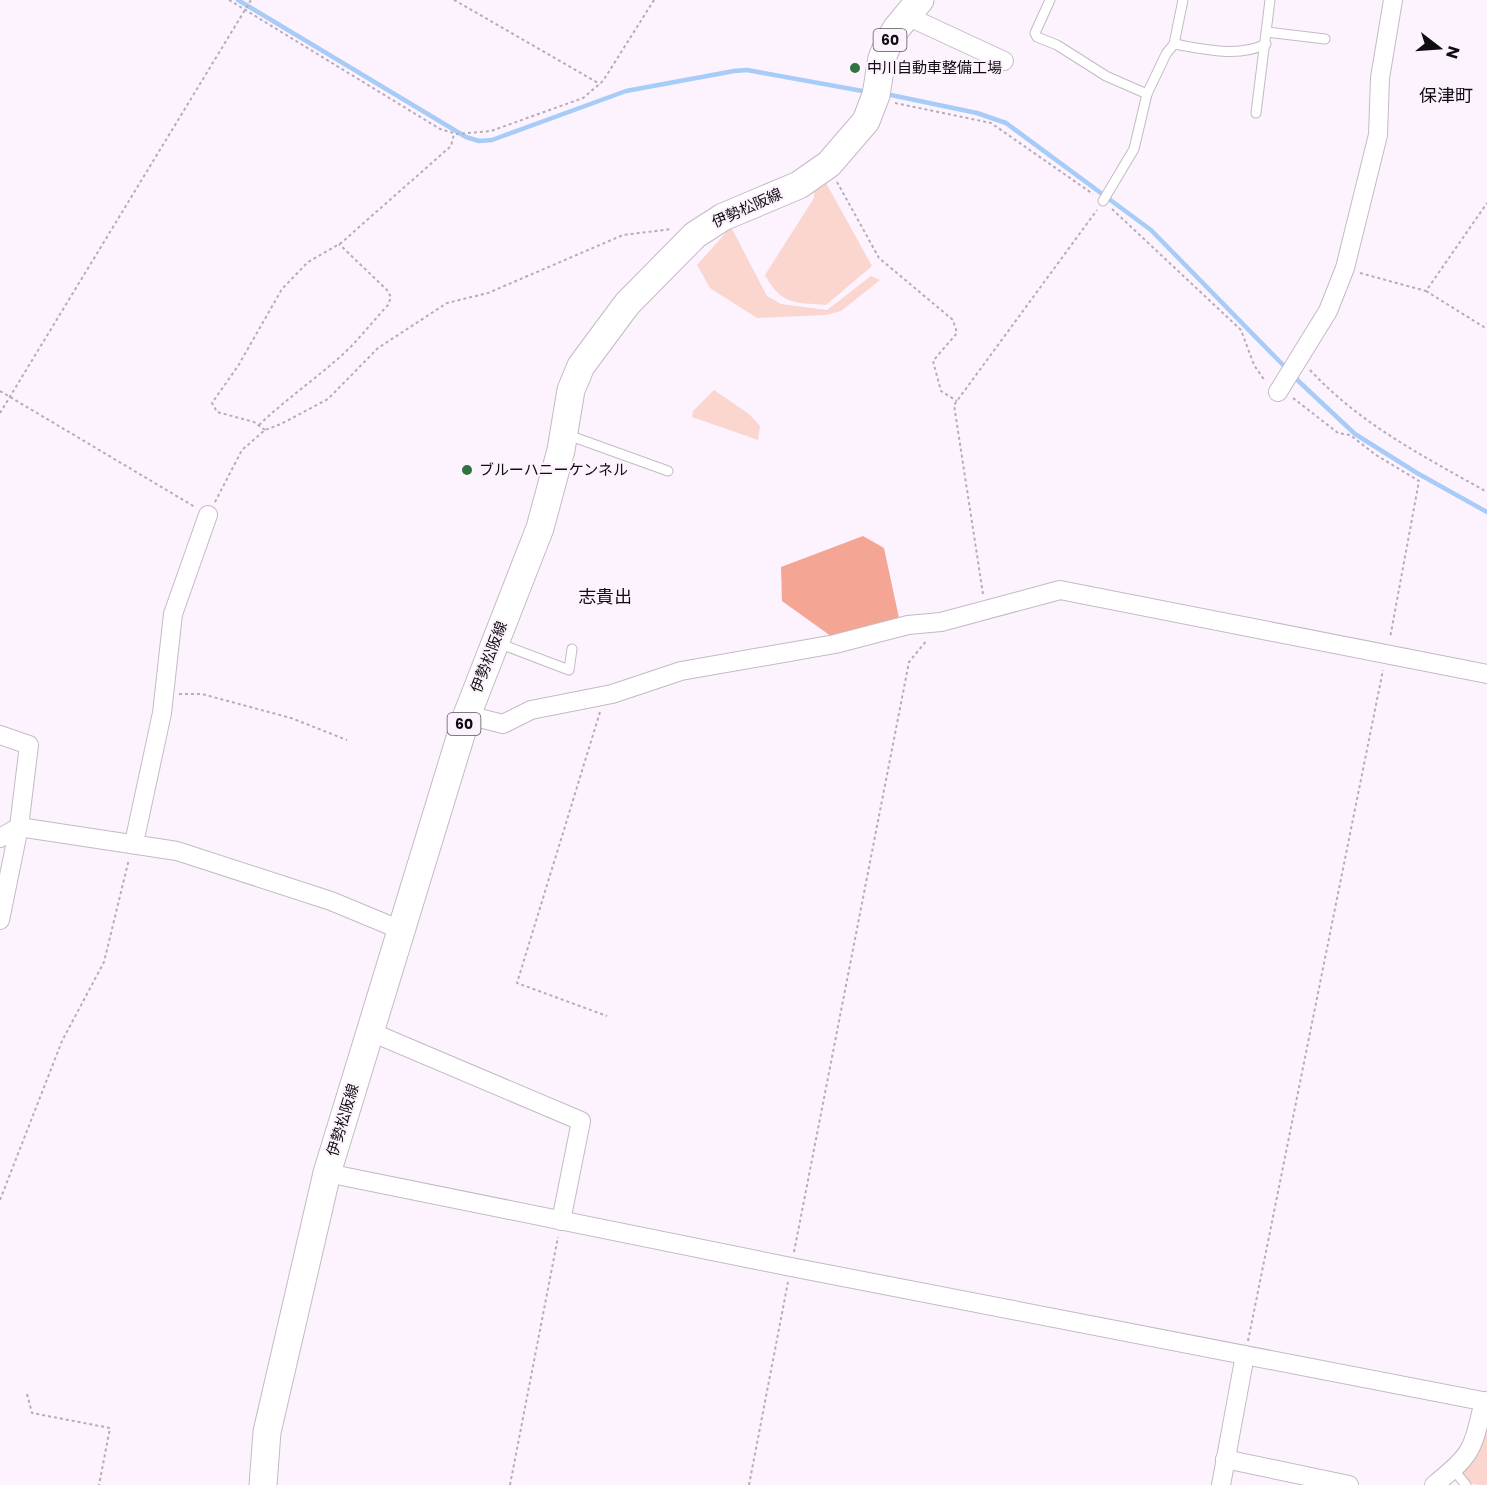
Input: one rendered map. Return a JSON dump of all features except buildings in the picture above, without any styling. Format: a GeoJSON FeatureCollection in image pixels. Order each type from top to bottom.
{"type":"FeatureCollection","features":[{"type":"Feature","properties":{"kind":"main road","name":"伊勢松阪線"},"geometry":{"type":"LineString","coordinates":[[262,1485],[267,1432],[327,1173],[467,715],[540,528],[561,450],[571,390],[591,349],[627,304],[695,235],[723,217],[799,185],[829,164],[866,121],[876,94],[888,44],[913,8]]}},
{"type":"Feature","properties":{"kind":"street"},"geometry":{"type":"LineString","coordinates":[[1290,374],[1328,311],[1345,268],[1378,135],[1380,78],[1393,0]]}},
{"type":"Feature","properties":{"kind":"street"},"geometry":{"type":"LineString","coordinates":[[913,8],[1004,61]]}},
{"type":"Feature","properties":{"kind":"street"},"geometry":{"type":"LineString","coordinates":[[134,843],[164,694],[173,614],[208,515]]}},
{"type":"Feature","properties":{"kind":"street"},"geometry":{"type":"LineString","coordinates":[[467,715],[503,724],[531,710],[605,695],[681,671],[835,644],[908,625],[941,622],[1060,590],[1487,674]]}},
{"type":"Feature","properties":{"kind":"street"},"geometry":{"type":"LineString","coordinates":[[0,735],[29,744],[19,827],[0,920]]}},
{"type":"Feature","properties":{"kind":"street"},"geometry":{"type":"LineString","coordinates":[[0,838],[19,827],[177,851],[268,879],[401,930]]}},
{"type":"Feature","properties":{"kind":"street"},"geometry":{"type":"LineString","coordinates":[[371,1032],[581,1121],[561,1221]]}},
{"type":"Feature","properties":{"kind":"street"},"geometry":{"type":"LineString","coordinates":[[327,1173],[791,1267],[1485,1402],[1473,1446],[1466,1459],[1434,1485]]}},
{"type":"Feature","properties":{"kind":"street"},"geometry":{"type":"LineString","coordinates":[[1221,1485],[1245,1355]]}},
{"type":"Feature","properties":{"kind":"street"},"geometry":{"type":"LineString","coordinates":[[1226,1459],[1349,1485]]}},
{"type":"Feature","properties":{"kind":"lane"},"geometry":{"type":"LineString","coordinates":[[1050,0],[1035,33],[1037,37],[1057,45],[1106,76],[1147,94]]}},
{"type":"Feature","properties":{"kind":"lane"},"geometry":{"type":"LineString","coordinates":[[1106,197],[1134,149],[1147,94],[1166,54],[1174,44],[1183,0]]}},
{"type":"Feature","properties":{"kind":"lane"},"geometry":{"type":"LineString","coordinates":[[1256,113],[1268,32],[1270,0]]}},
{"type":"Feature","properties":{"kind":"lane"},"geometry":{"type":"LineString","coordinates":[[1268,32],[1325,39]]}},
{"type":"Feature","properties":{"kind":"lane"},"geometry":{"type":"LineString","coordinates":[[1174,44],[1213,50],[1251,51],[1266,44]]}},
{"type":"Feature","properties":{"kind":"lane"},"geometry":{"type":"LineString","coordinates":[[563,433],[668,471]]}},
{"type":"Feature","properties":{"kind":"lane"},"geometry":{"type":"LineString","coordinates":[[494,641],[569,670],[572,650]]}},
{"type":"Feature","properties":{"kind":"lane"},"geometry":{"type":"LineString","coordinates":[[1454,1469],[1466,1485]]}},
{"type":"Feature","properties":{"kind":"path"},"geometry":{"type":"LineString","coordinates":[[229,0],[440,129],[456,134],[464,131],[491,131],[582,98],[600,84],[654,0]]}},
{"type":"Feature","properties":{"kind":"path"},"geometry":{"type":"LineString","coordinates":[[454,0],[600,84]]}},
{"type":"Feature","properties":{"kind":"path"},"geometry":{"type":"LineString","coordinates":[[0,413],[250,1]]}},
{"type":"Feature","properties":{"kind":"path"},"geometry":{"type":"LineString","coordinates":[[876,94],[991,123],[1106,197],[1241,330],[1254,365],[1269,385],[1290,374]]}},
{"type":"Feature","properties":{"kind":"path"},"geometry":{"type":"LineString","coordinates":[[265,429],[217,412],[212,403],[238,366],[282,289],[308,261],[339,244],[451,146],[456,134]]}},
{"type":"Feature","properties":{"kind":"path"},"geometry":{"type":"LineString","coordinates":[[829,164],[845,200],[879,258],[953,320],[957,333],[933,361],[941,392],[957,401]]}},
{"type":"Feature","properties":{"kind":"path"},"geometry":{"type":"LineString","coordinates":[[986,609],[954,405],[1106,197]]}},
{"type":"Feature","properties":{"kind":"path"},"geometry":{"type":"LineString","coordinates":[[1426,291],[1487,203]]}},
{"type":"Feature","properties":{"kind":"path"},"geometry":{"type":"LineString","coordinates":[[0,391],[208,515],[242,450],[265,429],[281,424],[328,399],[378,348],[447,303],[488,293],[623,236],[664,229]]}},
{"type":"Feature","properties":{"kind":"path"},"geometry":{"type":"LineString","coordinates":[[259,425],[285,400],[311,382],[343,354],[388,305],[391,297],[387,290],[339,244]]}},
{"type":"Feature","properties":{"kind":"path"},"geometry":{"type":"LineString","coordinates":[[1345,268],[1426,291],[1487,329]]}},
{"type":"Feature","properties":{"kind":"path"},"geometry":{"type":"LineString","coordinates":[[1290,374],[1343,403],[1371,424],[1487,492]]}},
{"type":"Feature","properties":{"kind":"path"},"geometry":{"type":"LineString","coordinates":[[1245,1355],[1387,654],[1419,481],[1376,455],[1350,435],[1338,433],[1294,398],[1290,374]]}},
{"type":"Feature","properties":{"kind":"path"},"geometry":{"type":"LineString","coordinates":[[749,1485],[909,662],[941,622]]}},
{"type":"Feature","properties":{"kind":"path"},"geometry":{"type":"LineString","coordinates":[[164,694],[202,694],[310,723],[330,736],[347,740]]}},
{"type":"Feature","properties":{"kind":"path"},"geometry":{"type":"LineString","coordinates":[[605,695],[517,983],[607,1016]]}},
{"type":"Feature","properties":{"kind":"path"},"geometry":{"type":"LineString","coordinates":[[0,1200],[62,1041],[104,962],[134,843]]}},
{"type":"Feature","properties":{"kind":"path"},"geometry":{"type":"LineString","coordinates":[[510,1485],[561,1221]]}},
{"type":"Feature","properties":{"kind":"path"},"geometry":{"type":"LineString","coordinates":[[27,1394],[32,1413],[110,1428],[99,1485]]}},
{"type":"Feature","properties":{"kind":"shaded area"},"geometry":{"type":"Polygon","coordinates":[[[826,183],[872,266],[826,305],[797,302],[777,292],[765,275],[814,198],[814,191],[826,183]]]}},
{"type":"Feature","properties":{"kind":"shaded area"},"geometry":{"type":"Polygon","coordinates":[[[731,227],[767,296],[781,304],[827,310],[871,276],[880,280],[841,311],[826,315],[757,318],[710,288],[697,265],[731,227]]]}},
{"type":"Feature","properties":{"kind":"shaded area"},"geometry":{"type":"Polygon","coordinates":[[[714,390],[749,414],[760,426],[758,440],[692,417],[693,411],[714,390]]]}},
{"type":"Feature","properties":{"kind":"shaded area"},"geometry":{"type":"Polygon","coordinates":[[[863,536],[884,548],[899,618],[835,639],[782,601],[781,567],[863,536]]]}},
{"type":"Feature","properties":{"kind":"shaded area"},"geometry":{"type":"Polygon","coordinates":[[[1487,1405],[1487,1485],[1477,1485],[1466,1481],[1458,1470],[1487,1405]]]}},
{"type":"Feature","properties":{"kind":"waterway"},"geometry":{"type":"LineString","coordinates":[[238,0],[466,137],[479,141],[492,140],[626,91],[734,71],[747,70],[868,92]]}},
{"type":"Feature","properties":{"kind":"waterway"},"geometry":{"type":"LineString","coordinates":[[886,94],[977,113],[1006,123],[1151,230],[1287,369]]}},
{"type":"Feature","properties":{"kind":"waterway"},"geometry":{"type":"LineString","coordinates":[[1292,375],[1355,434],[1417,473],[1487,512]]}},
{"type":"Feature","properties":{"kind":"place","name":"中川自動車整備工場"},"geometry":{"type":"Point","coordinates":[855,68]}},
{"type":"Feature","properties":{"kind":"place","name":"ブルーハニーケンネル"},"geometry":{"type":"Point","coordinates":[467,470]}},
{"type":"Feature","properties":{"kind":"district","name":"保津町"},"geometry":{"type":"Point","coordinates":[1446,96]}},
{"type":"Feature","properties":{"kind":"district","name":"志貴出"},"geometry":{"type":"Point","coordinates":[605,597]}}]}
